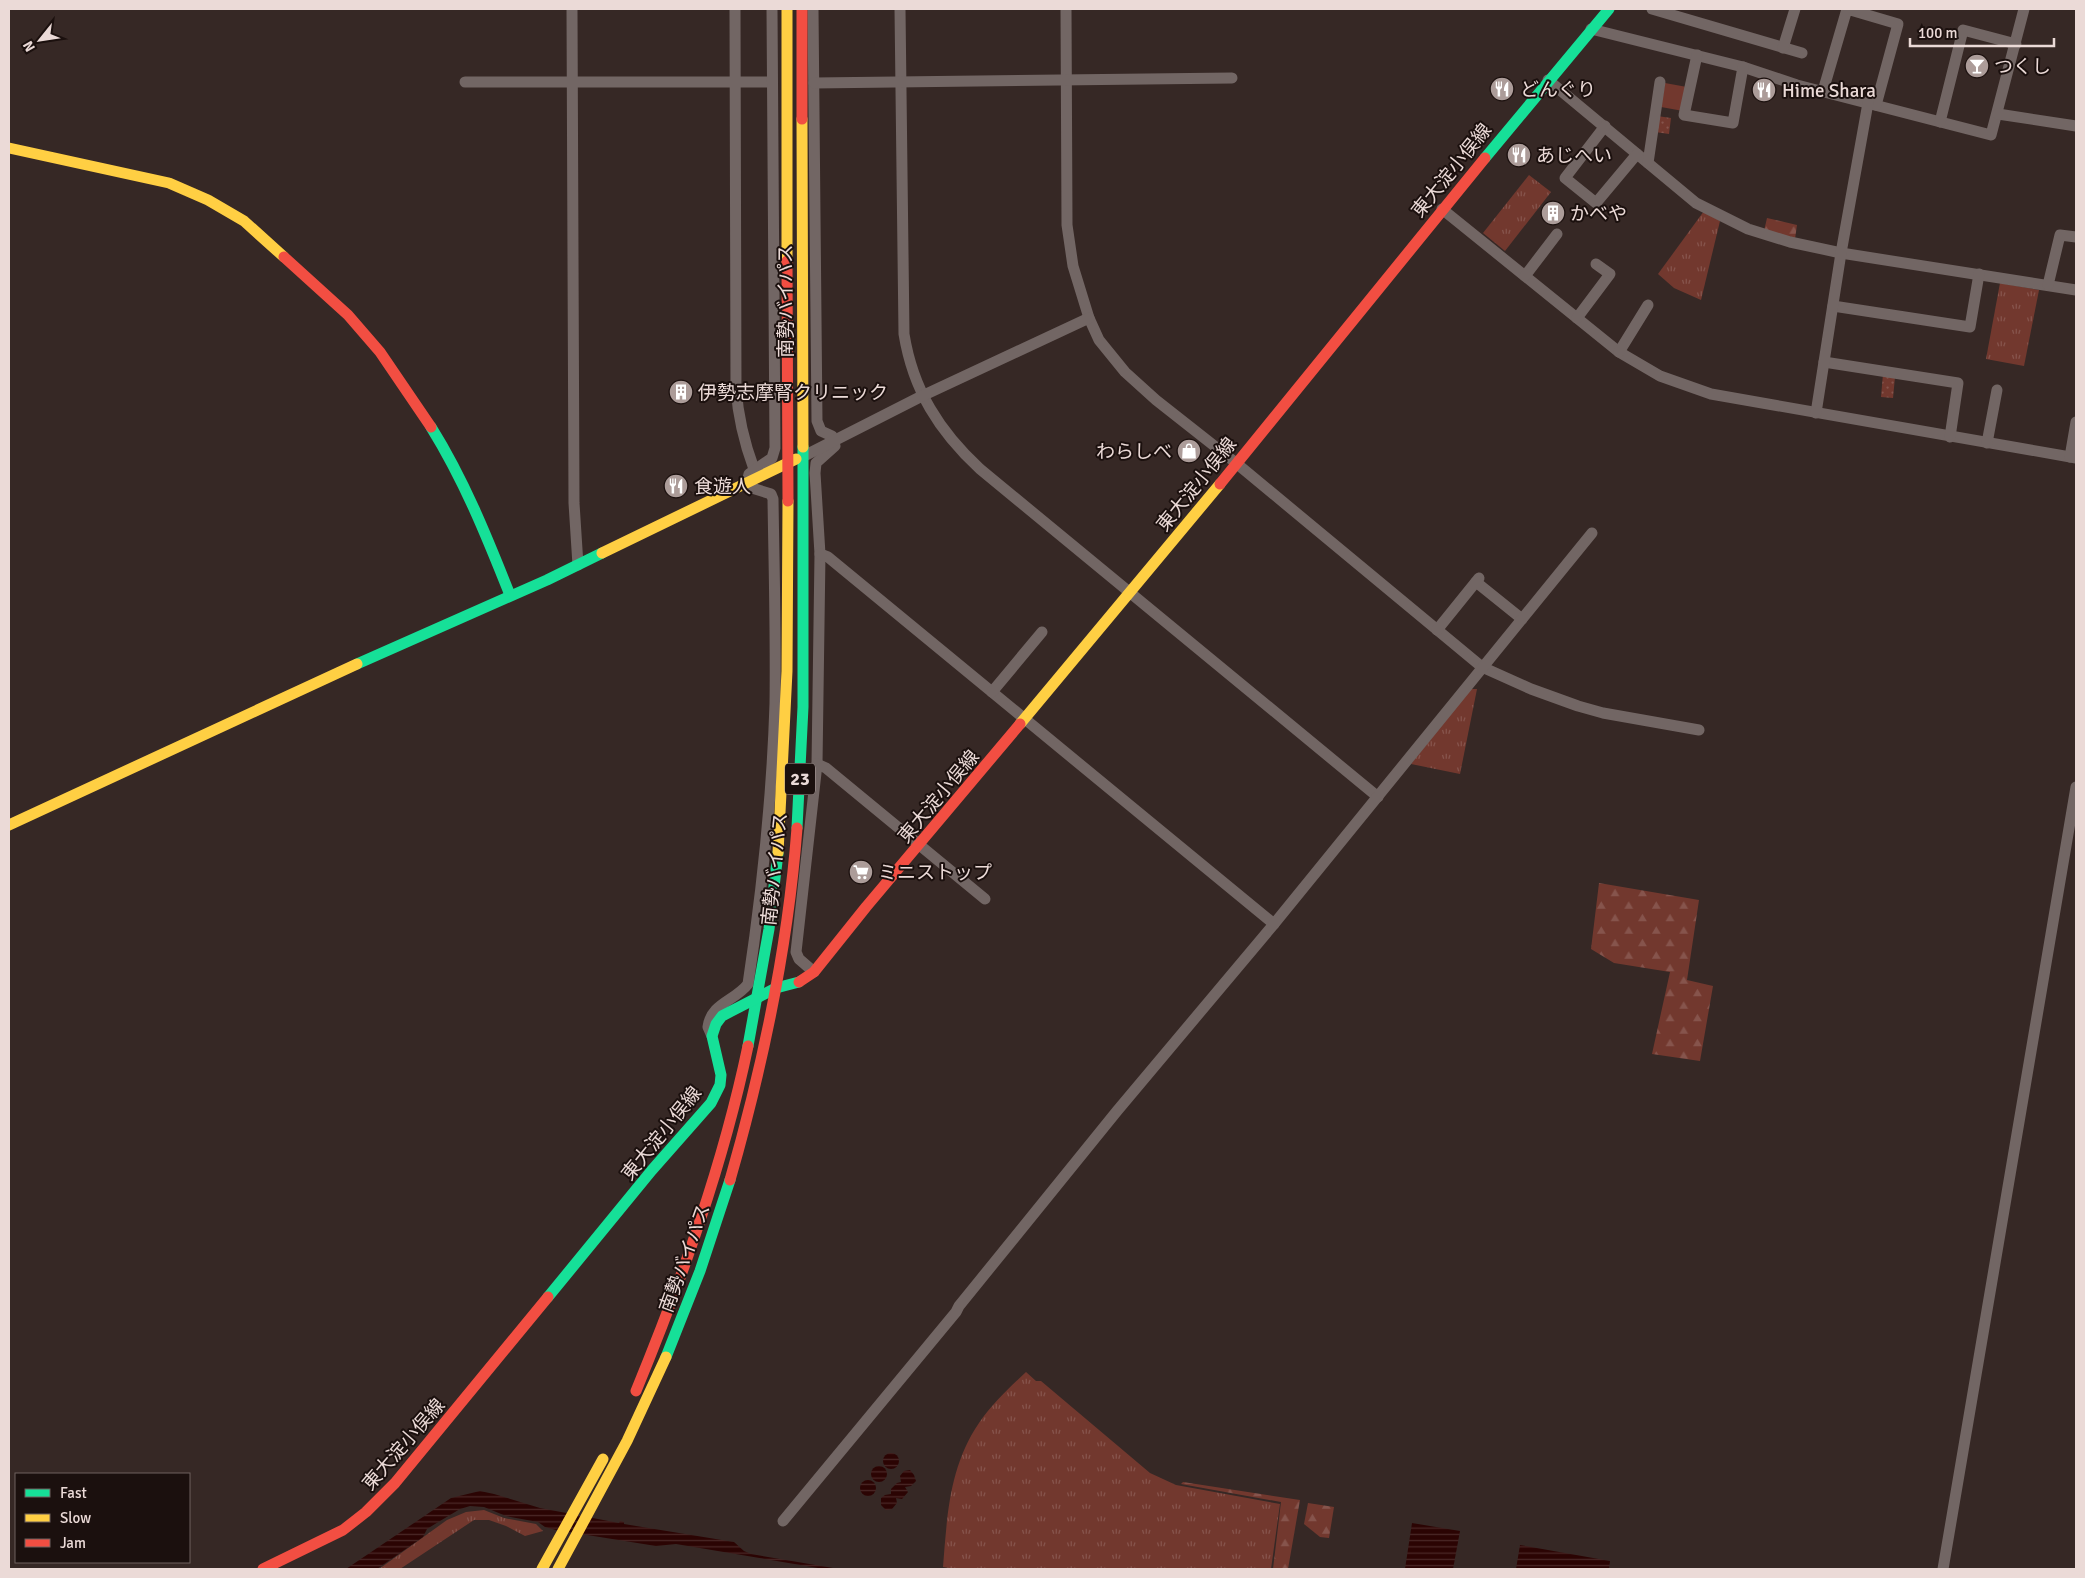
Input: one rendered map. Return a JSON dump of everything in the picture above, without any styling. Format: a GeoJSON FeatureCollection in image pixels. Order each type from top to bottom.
{"type":"FeatureCollection","features":[{"type":"Feature","properties":{"kind":"main road","name":"南勢バイパス"},"geometry":{"type":"LineString","coordinates":[[630,1405],[689,1258],[707,1204],[742,1072],[758,997],[777,862],[786,690],[787,9]]}},
{"type":"Feature","properties":{"kind":"main road","name":"南勢バイパス"},"geometry":{"type":"LineString","coordinates":[[558,1569],[616,1465],[663,1364],[712,1237],[749,1113],[776,988],[791,886],[800,794],[804,662],[802,9]]}},
{"type":"Feature","properties":{"kind":"main road","name":"東大淀小俣線"},"geometry":{"type":"LineString","coordinates":[[263,1569],[343,1530],[366,1512],[395,1483],[652,1170],[711,1102],[720,1085],[721,1075],[712,1036],[716,1024],[722,1016],[776,988],[803,981],[814,972],[1131,593],[1442,209],[1609,9]]}},
{"type":"Feature","properties":{"kind":"main road"},"geometry":{"type":"LineString","coordinates":[[9,148],[169,184],[208,200],[244,221],[348,315],[380,352],[414,399],[447,452],[475,507],[510,595]]}},
{"type":"Feature","properties":{"kind":"main road"},"geometry":{"type":"LineString","coordinates":[[9,825],[388,649],[578,564],[804,456]]}},
{"type":"Feature","properties":{"kind":"main road"},"geometry":{"type":"LineString","coordinates":[[542,1569],[608,1449]]}},
{"type":"Feature","properties":{"kind":"street"},"geometry":{"type":"LineString","coordinates":[[572,9],[574,503],[578,564]]}},
{"type":"Feature","properties":{"kind":"street"},"geometry":{"type":"LineString","coordinates":[[735,9],[736,388],[737,411],[742,436],[754,469]]}},
{"type":"Feature","properties":{"kind":"street"},"geometry":{"type":"LineString","coordinates":[[712,1036],[708,1027],[713,1013],[727,1000],[743,991],[748,984],[763,878],[772,760],[775,702],[773,499],[771,494],[752,488],[747,483],[749,474],[772,458],[775,448],[772,9]]}},
{"type":"Feature","properties":{"kind":"street"},"geometry":{"type":"LineString","coordinates":[[813,9],[817,421],[821,431],[832,436],[835,446],[816,463],[815,473],[820,554],[817,764],[796,952],[799,959],[814,972]]}},
{"type":"Feature","properties":{"kind":"street"},"geometry":{"type":"LineString","coordinates":[[900,9],[904,334],[912,371],[922,396],[958,448],[1378,797]]}},
{"type":"Feature","properties":{"kind":"street"},"geometry":{"type":"LineString","coordinates":[[1066,9],[1067,225],[1073,266],[1089,318],[1099,340],[1125,372],[1156,400],[1236,463],[1482,667],[1531,689],[1586,709],[1699,730]]}},
{"type":"Feature","properties":{"kind":"street"},"geometry":{"type":"LineString","coordinates":[[1652,9],[1802,53]]}},
{"type":"Feature","properties":{"kind":"street"},"geometry":{"type":"LineString","coordinates":[[1783,48],[1795,9]]}},
{"type":"Feature","properties":{"kind":"street"},"geometry":{"type":"LineString","coordinates":[[1816,413],[1841,253],[1872,104],[1898,24],[1847,9],[1823,92]]}},
{"type":"Feature","properties":{"kind":"street"},"geometry":{"type":"LineString","coordinates":[[1591,29],[1743,67],[1823,92],[1992,135],[2024,9]]}},
{"type":"Feature","properties":{"kind":"street"},"geometry":{"type":"LineString","coordinates":[[1940,122],[1963,30],[2016,44]]}},
{"type":"Feature","properties":{"kind":"street"},"geometry":{"type":"LineString","coordinates":[[1697,55],[1684,115],[1733,123],[1743,67]]}},
{"type":"Feature","properties":{"kind":"street"},"geometry":{"type":"LineString","coordinates":[[814,83],[1232,78]]}},
{"type":"Feature","properties":{"kind":"street"},"geometry":{"type":"LineString","coordinates":[[1548,80],[1696,203],[1748,229],[1841,253],[2076,290]]}},
{"type":"Feature","properties":{"kind":"street"},"geometry":{"type":"LineString","coordinates":[[465,82],[772,82]]}},
{"type":"Feature","properties":{"kind":"street"},"geometry":{"type":"LineString","coordinates":[[1648,163],[1660,82]]}},
{"type":"Feature","properties":{"kind":"street"},"geometry":{"type":"LineString","coordinates":[[1998,114],[2076,126]]}},
{"type":"Feature","properties":{"kind":"street"},"geometry":{"type":"LineString","coordinates":[[1604,126],[1565,178],[1596,204],[1637,154]]}},
{"type":"Feature","properties":{"kind":"street"},"geometry":{"type":"LineString","coordinates":[[1442,209],[1620,352],[1660,376],[1689,387],[1711,394],[2073,458],[2076,422]]}},
{"type":"Feature","properties":{"kind":"street"},"geometry":{"type":"LineString","coordinates":[[1525,276],[1556,234]]}},
{"type":"Feature","properties":{"kind":"street"},"geometry":{"type":"LineString","coordinates":[[2048,285],[2060,235],[2076,237]]}},
{"type":"Feature","properties":{"kind":"street"},"geometry":{"type":"LineString","coordinates":[[1578,318],[1610,274],[1596,264]]}},
{"type":"Feature","properties":{"kind":"street"},"geometry":{"type":"LineString","coordinates":[[1832,306],[1970,327],[1979,274]]}},
{"type":"Feature","properties":{"kind":"street"},"geometry":{"type":"LineString","coordinates":[[1620,352],[1648,305]]}},
{"type":"Feature","properties":{"kind":"street"},"geometry":{"type":"LineString","coordinates":[[804,456],[922,396],[1089,318]]}},
{"type":"Feature","properties":{"kind":"street"},"geometry":{"type":"LineString","coordinates":[[1824,362],[1958,383],[1950,437]]}},
{"type":"Feature","properties":{"kind":"street"},"geometry":{"type":"LineString","coordinates":[[1987,443],[1997,390]]}},
{"type":"Feature","properties":{"kind":"street"},"geometry":{"type":"LineString","coordinates":[[783,1520],[956,1312],[1093,1140],[1274,924],[1592,533]]}},
{"type":"Feature","properties":{"kind":"street"},"geometry":{"type":"LineString","coordinates":[[820,554],[828,557],[1274,924]]}},
{"type":"Feature","properties":{"kind":"street"},"geometry":{"type":"LineString","coordinates":[[1437,630],[1477,580],[1522,619]]}},
{"type":"Feature","properties":{"kind":"street"},"geometry":{"type":"LineString","coordinates":[[992,692],[1042,632]]}},
{"type":"Feature","properties":{"kind":"street"},"geometry":{"type":"LineString","coordinates":[[817,764],[826,768],[918,846],[985,899]]}},
{"type":"Feature","properties":{"kind":"street"},"geometry":{"type":"LineString","coordinates":[[1943,1569],[2076,787]]}},
{"type":"Feature","properties":{"kind":"green space"},"geometry":{"type":"Polygon","coordinates":[[[1665,83],[1687,87],[1683,111],[1661,107],[1665,83]]]}},
{"type":"Feature","properties":{"kind":"green space"},"geometry":{"type":"Polygon","coordinates":[[[1657,116],[1671,118],[1669,134],[1655,132],[1657,116]]]}},
{"type":"Feature","properties":{"kind":"green space"},"geometry":{"type":"Polygon","coordinates":[[[1529,175],[1551,192],[1505,251],[1483,233],[1529,175]]]}},
{"type":"Feature","properties":{"kind":"green space"},"geometry":{"type":"Polygon","coordinates":[[[1704,211],[1720,221],[1701,300],[1674,288],[1658,274],[1704,211]]]}},
{"type":"Feature","properties":{"kind":"green space"},"geometry":{"type":"Polygon","coordinates":[[[1767,218],[1797,225],[1795,239],[1764,231],[1767,218]]]}},
{"type":"Feature","properties":{"kind":"green space"},"geometry":{"type":"Polygon","coordinates":[[[2000,283],[2039,290],[2024,366],[1986,359],[2000,283]]]}},
{"type":"Feature","properties":{"kind":"green space"},"geometry":{"type":"Polygon","coordinates":[[[1883,374],[1895,377],[1893,398],[1881,397],[1883,374]]]}},
{"type":"Feature","properties":{"kind":"green space"},"geometry":{"type":"Polygon","coordinates":[[[1470,689],[1477,689],[1460,774],[1411,764],[1470,689]]]}},
{"type":"Feature","properties":{"kind":"green space"},"geometry":{"type":"Polygon","coordinates":[[[1599,883],[1699,900],[1687,980],[1713,986],[1700,1061],[1652,1054],[1670,972],[1614,963],[1591,949],[1599,883]]]}},
{"type":"Feature","properties":{"kind":"green space"},"geometry":{"type":"Polygon","coordinates":[[[1026,1372],[1036,1381],[1041,1381],[1150,1473],[1176,1485],[1280,1504],[1271,1569],[954,1569],[943,1567],[948,1511],[955,1475],[961,1457],[984,1416],[1001,1396],[1026,1372]]]}},
{"type":"Feature","properties":{"kind":"green space"},"geometry":{"type":"Polygon","coordinates":[[[1183,1482],[1300,1500],[1288,1569],[1273,1569],[1281,1502],[1181,1484],[1183,1482]]]}},
{"type":"Feature","properties":{"kind":"green space"},"geometry":{"type":"Polygon","coordinates":[[[1308,1503],[1334,1507],[1329,1538],[1320,1537],[1304,1524],[1308,1503]]]}},
{"type":"Feature","properties":{"kind":"green space"},"geometry":{"type":"Polygon","coordinates":[[[484,1510],[504,1518],[536,1524],[543,1531],[525,1536],[489,1520],[474,1520],[400,1569],[379,1569],[447,1520],[466,1512],[484,1510]]]}},
{"type":"Feature","properties":{"kind":"shaded area"},"geometry":{"type":"Polygon","coordinates":[[[891,1453],[899,1461],[891,1469],[883,1461],[891,1453]]]}},
{"type":"Feature","properties":{"kind":"shaded area"},"geometry":{"type":"Polygon","coordinates":[[[879,1466],[887,1474],[879,1482],[871,1474],[879,1466]]]}},
{"type":"Feature","properties":{"kind":"shaded area"},"geometry":{"type":"Polygon","coordinates":[[[910,1470],[916,1481],[911,1486],[905,1487],[908,1492],[902,1499],[896,1498],[897,1503],[892,1509],[886,1510],[881,1505],[881,1498],[891,1494],[891,1489],[901,1482],[900,1476],[904,1471],[910,1470]]]}},
{"type":"Feature","properties":{"kind":"shaded area"},"geometry":{"type":"Polygon","coordinates":[[[868,1480],[874,1482],[876,1488],[874,1494],[868,1496],[862,1494],[860,1488],[862,1482],[868,1480]]]}},
{"type":"Feature","properties":{"kind":"shaded area"},"geometry":{"type":"Polygon","coordinates":[[[480,1491],[540,1508],[734,1542],[744,1551],[751,1554],[839,1569],[824,1569],[676,1544],[656,1546],[556,1530],[545,1527],[538,1522],[506,1516],[484,1507],[470,1506],[460,1509],[427,1529],[423,1537],[377,1569],[346,1569],[451,1498],[480,1491]]]}},
{"type":"Feature","properties":{"kind":"shaded area"},"geometry":{"type":"Polygon","coordinates":[[[1412,1523],[1460,1531],[1453,1569],[1405,1569],[1412,1523]]]}},
{"type":"Feature","properties":{"kind":"shaded area"},"geometry":{"type":"Polygon","coordinates":[[[1520,1545],[1610,1561],[1609,1569],[1516,1569],[1520,1545]]]}},
{"type":"Feature","properties":{"kind":"traffic: fast"},"geometry":{"type":"LineString","coordinates":[[1485,158],[1609,9]]}},
{"type":"Feature","properties":{"kind":"traffic: fast"},"geometry":{"type":"LineString","coordinates":[[431,427],[454,467],[484,530],[510,595]]}},
{"type":"Feature","properties":{"kind":"traffic: fast"},"geometry":{"type":"LineString","coordinates":[[797,828],[803,707],[803,447]]}},
{"type":"Feature","properties":{"kind":"traffic: fast"},"geometry":{"type":"LineString","coordinates":[[357,664],[547,580],[602,553]]}},
{"type":"Feature","properties":{"kind":"traffic: fast"},"geometry":{"type":"LineString","coordinates":[[748,1046],[769,929],[778,853]]}},
{"type":"Feature","properties":{"kind":"traffic: fast"},"geometry":{"type":"LineString","coordinates":[[548,1297],[652,1170],[711,1103],[720,1085],[721,1075],[712,1036],[716,1024],[722,1016],[776,988],[799,982]]}},
{"type":"Feature","properties":{"kind":"traffic: fast"},"geometry":{"type":"LineString","coordinates":[[666,1357],[700,1271],[730,1180]]}},
{"type":"Feature","properties":{"kind":"traffic: slow"},"geometry":{"type":"LineString","coordinates":[[787,9],[787,261]]}},
{"type":"Feature","properties":{"kind":"traffic: slow"},"geometry":{"type":"LineString","coordinates":[[802,119],[803,447]]}},
{"type":"Feature","properties":{"kind":"traffic: slow"},"geometry":{"type":"LineString","coordinates":[[9,148],[169,183],[208,200],[244,221],[284,257]]}},
{"type":"Feature","properties":{"kind":"traffic: slow"},"geometry":{"type":"LineString","coordinates":[[602,553],[796,459]]}},
{"type":"Feature","properties":{"kind":"traffic: slow"},"geometry":{"type":"LineString","coordinates":[[1020,724],[1220,484]]}},
{"type":"Feature","properties":{"kind":"traffic: slow"},"geometry":{"type":"LineString","coordinates":[[778,853],[787,671],[788,501]]}},
{"type":"Feature","properties":{"kind":"traffic: slow"},"geometry":{"type":"LineString","coordinates":[[9,825],[357,664]]}},
{"type":"Feature","properties":{"kind":"traffic: slow"},"geometry":{"type":"LineString","coordinates":[[558,1569],[627,1441],[666,1357]]}},
{"type":"Feature","properties":{"kind":"traffic: slow"},"geometry":{"type":"LineString","coordinates":[[542,1569],[603,1459]]}},
{"type":"Feature","properties":{"kind":"traffic: jam"},"geometry":{"type":"LineString","coordinates":[[802,9],[802,119]]}},
{"type":"Feature","properties":{"kind":"traffic: jam"},"geometry":{"type":"LineString","coordinates":[[1220,484],[1485,158]]}},
{"type":"Feature","properties":{"kind":"traffic: jam"},"geometry":{"type":"LineString","coordinates":[[284,257],[348,315],[380,352],[431,427]]}},
{"type":"Feature","properties":{"kind":"traffic: jam"},"geometry":{"type":"LineString","coordinates":[[787,261],[788,501]]}},
{"type":"Feature","properties":{"kind":"traffic: jam"},"geometry":{"type":"LineString","coordinates":[[799,982],[814,972],[866,907],[1020,724]]}},
{"type":"Feature","properties":{"kind":"traffic: jam"},"geometry":{"type":"LineString","coordinates":[[730,1180],[753,1093],[781,962],[797,828]]}},
{"type":"Feature","properties":{"kind":"traffic: jam"},"geometry":{"type":"LineString","coordinates":[[636,1391],[685,1264],[714,1178],[748,1046]]}},
{"type":"Feature","properties":{"kind":"traffic: jam"},"geometry":{"type":"LineString","coordinates":[[263,1569],[343,1530],[366,1512],[395,1483],[548,1297]]}},
{"type":"Feature","properties":{"kind":"place","name":"つくし"},"geometry":{"type":"Point","coordinates":[1977,66]}},
{"type":"Feature","properties":{"kind":"place","name":"どんぐり"},"geometry":{"type":"Point","coordinates":[1502,89]}},
{"type":"Feature","properties":{"kind":"place","name":"Hime Shara"},"geometry":{"type":"Point","coordinates":[1764,90]}},
{"type":"Feature","properties":{"kind":"place","name":"あじへい"},"geometry":{"type":"Point","coordinates":[1519,155]}},
{"type":"Feature","properties":{"kind":"place","name":"かべや"},"geometry":{"type":"Point","coordinates":[1553,213]}},
{"type":"Feature","properties":{"kind":"place","name":"伊勢志摩腎クリニック"},"geometry":{"type":"Point","coordinates":[681,392]}},
{"type":"Feature","properties":{"kind":"place","name":"わらしべ"},"geometry":{"type":"Point","coordinates":[1189,451]}},
{"type":"Feature","properties":{"kind":"place","name":"食遊人"},"geometry":{"type":"Point","coordinates":[676,486]}},
{"type":"Feature","properties":{"kind":"place","name":"ミニストップ"},"geometry":{"type":"Point","coordinates":[861,872]}}]}
